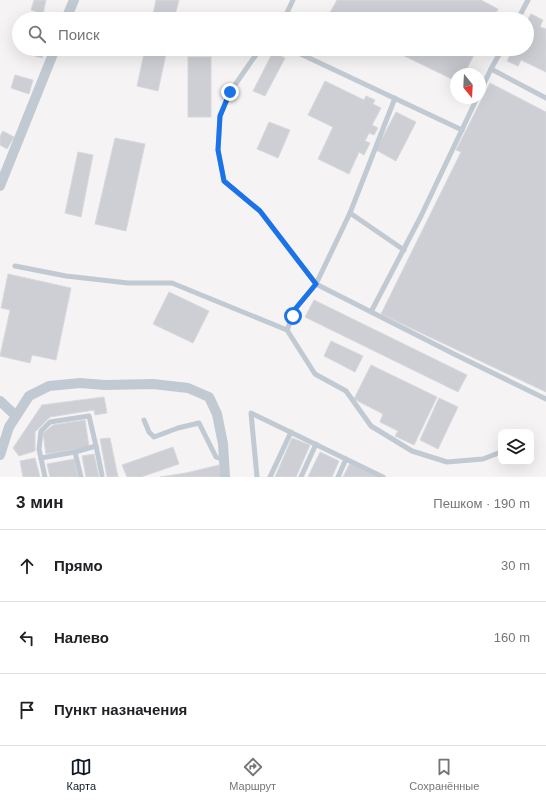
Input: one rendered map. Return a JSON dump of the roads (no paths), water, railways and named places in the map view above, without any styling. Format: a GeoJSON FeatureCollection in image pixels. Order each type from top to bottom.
{"type":"FeatureCollection","features":[{"type":"Feature","properties":{"kind":"street"},"geometry":{"type":"LineString","coordinates":[[69,12],[74,0]]}},
{"type":"Feature","properties":{"kind":"street"},"geometry":{"type":"LineString","coordinates":[[0,186],[51,56]]}},
{"type":"Feature","properties":{"kind":"street"},"geometry":{"type":"LineString","coordinates":[[0,455],[9,427],[29,396],[49,386],[80,383],[105,385],[153,384],[188,388],[209,397],[217,414],[224,444],[225,477]]}},
{"type":"Feature","properties":{"kind":"street"},"geometry":{"type":"LineString","coordinates":[[0,401],[16,416]]}},
{"type":"Feature","properties":{"kind":"lane"},"geometry":{"type":"LineString","coordinates":[[287,12],[293,0]]}},
{"type":"Feature","properties":{"kind":"lane"},"geometry":{"type":"LineString","coordinates":[[522,12],[528,0]]}},
{"type":"Feature","properties":{"kind":"lane"},"geometry":{"type":"LineString","coordinates":[[255,56],[230,92],[220,116],[218,150],[224,181],[260,211],[316,284],[546,399]]}},
{"type":"Feature","properties":{"kind":"lane"},"geometry":{"type":"LineString","coordinates":[[305,56],[462,130]]}},
{"type":"Feature","properties":{"kind":"lane"},"geometry":{"type":"LineString","coordinates":[[486,79],[498,56]]}},
{"type":"Feature","properties":{"kind":"lane"},"geometry":{"type":"LineString","coordinates":[[491,69],[546,98]]}},
{"type":"Feature","properties":{"kind":"lane"},"geometry":{"type":"LineString","coordinates":[[287,330],[296,308],[316,284],[350,213],[395,98]]}},
{"type":"Feature","properties":{"kind":"lane"},"geometry":{"type":"LineString","coordinates":[[371,312],[422,216],[474,104]]}},
{"type":"Feature","properties":{"kind":"lane"},"geometry":{"type":"LineString","coordinates":[[350,213],[404,250]]}},
{"type":"Feature","properties":{"kind":"lane"},"geometry":{"type":"LineString","coordinates":[[15,266],[66,276],[128,283],[172,282],[287,330],[315,374],[346,391],[370,426],[412,451],[447,462],[483,459],[498,453]]}},
{"type":"Feature","properties":{"kind":"lane"},"geometry":{"type":"LineString","coordinates":[[257,477],[251,413],[383,477]]}},
{"type":"Feature","properties":{"kind":"lane"},"geometry":{"type":"LineString","coordinates":[[45,477],[39,449],[41,431],[50,422],[88,416],[102,475]]}},
{"type":"Feature","properties":{"kind":"lane"},"geometry":{"type":"LineString","coordinates":[[144,420],[149,432],[154,437],[178,428],[199,423],[216,457],[224,460]]}},
{"type":"Feature","properties":{"kind":"lane"},"geometry":{"type":"LineString","coordinates":[[270,477],[291,432]]}},
{"type":"Feature","properties":{"kind":"lane"},"geometry":{"type":"LineString","coordinates":[[301,477],[316,444]]}},
{"type":"Feature","properties":{"kind":"lane"},"geometry":{"type":"LineString","coordinates":[[41,458],[75,452],[96,446]]}},
{"type":"Feature","properties":{"kind":"lane"},"geometry":{"type":"LineString","coordinates":[[75,452],[81,477]]}},
{"type":"Feature","properties":{"kind":"lane"},"geometry":{"type":"LineString","coordinates":[[338,477],[346,459]]}}]}
